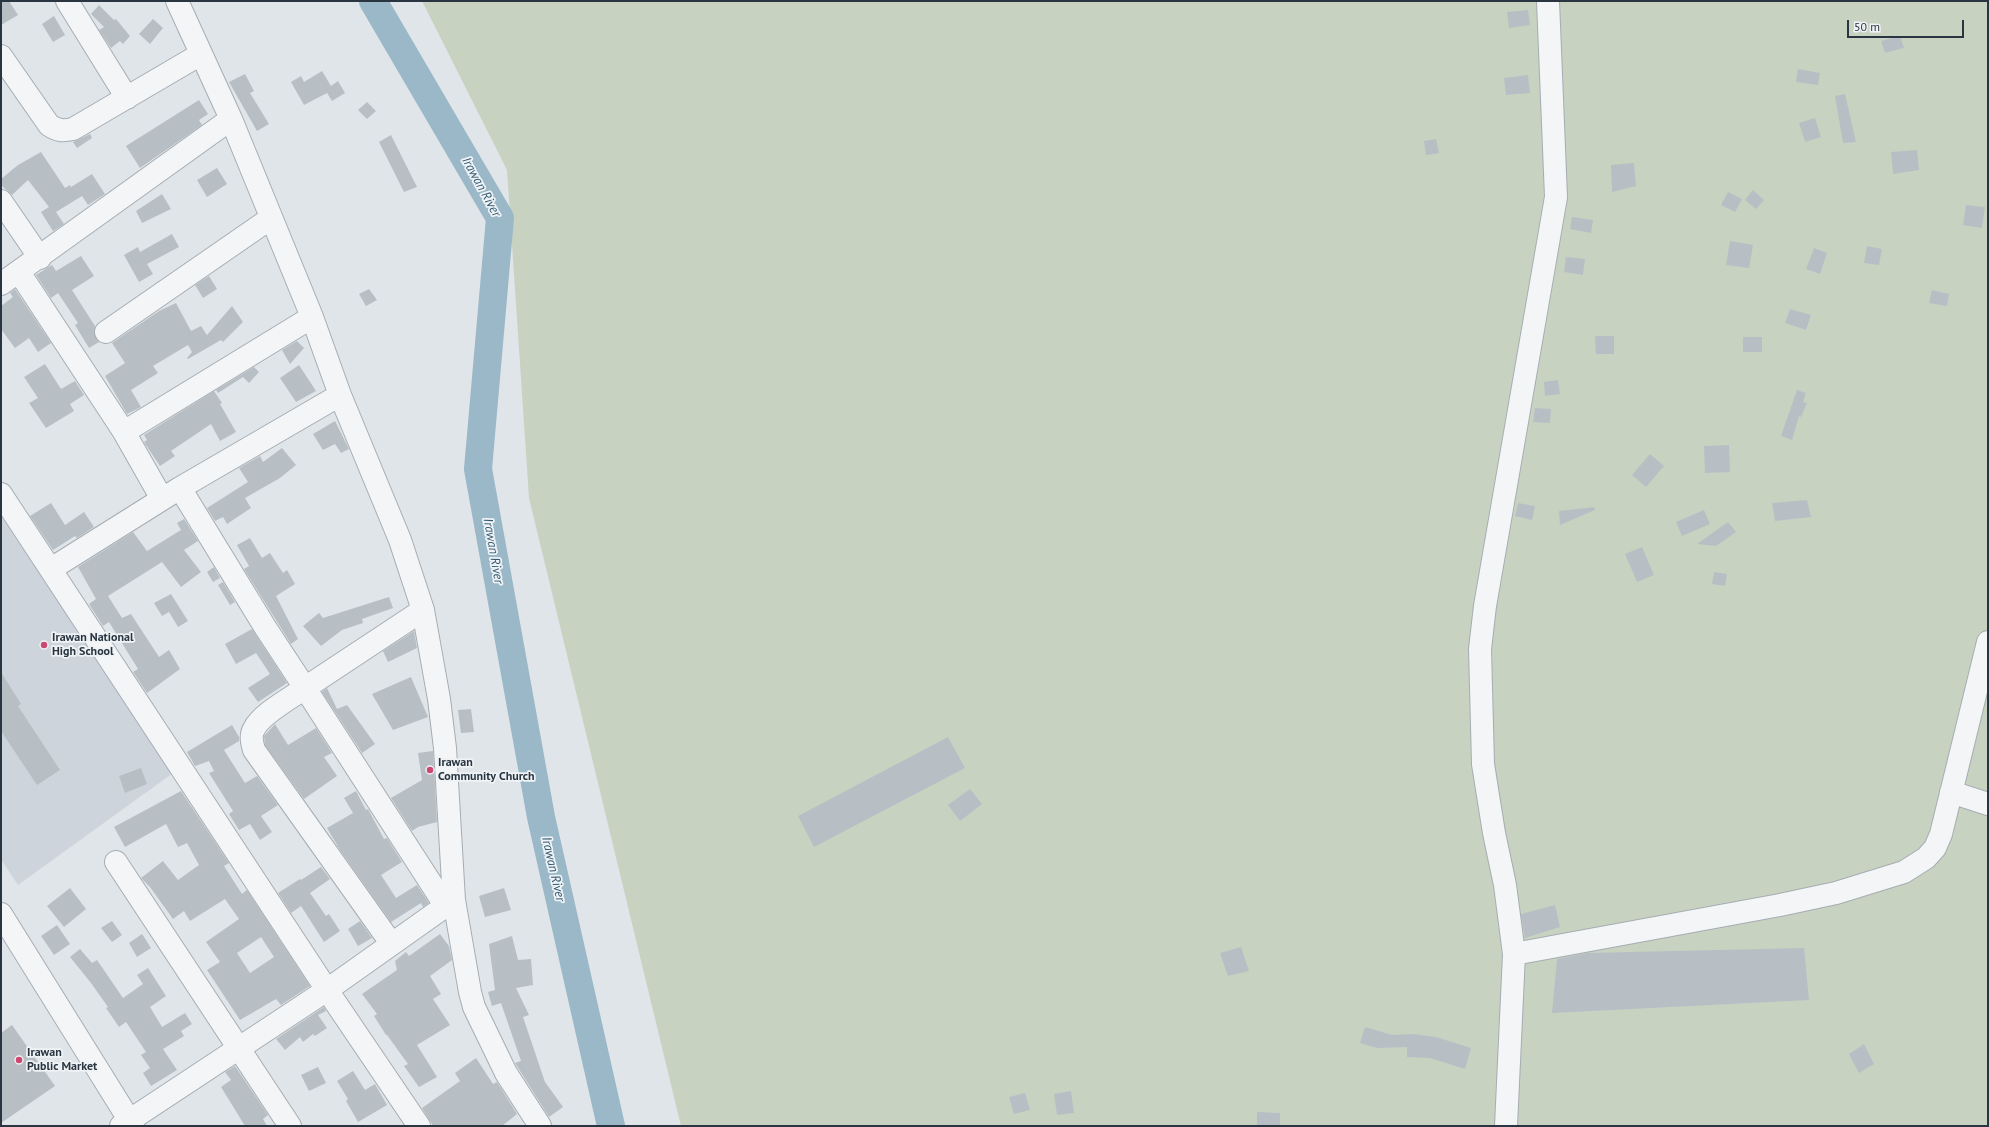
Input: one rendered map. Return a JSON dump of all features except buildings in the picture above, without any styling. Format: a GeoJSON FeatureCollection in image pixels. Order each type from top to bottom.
{"type":"FeatureCollection","features":[{"type":"Feature","properties":{"kind":"street"},"geometry":{"type":"LineString","coordinates":[[67,1],[127,98]]}},
{"type":"Feature","properties":{"kind":"street"},"geometry":{"type":"LineString","coordinates":[[177,1],[231,119],[312,317],[340,395],[400,540],[423,610],[439,699],[445,748],[449,902],[474,1008],[506,1073],[540,1126]]}},
{"type":"Feature","properties":{"kind":"street"},"geometry":{"type":"LineString","coordinates":[[1506,1126],[1514,954],[1505,885],[1494,833],[1483,764],[1480,649],[1485,606],[1556,197],[1548,1]]}},
{"type":"Feature","properties":{"kind":"street"},"geometry":{"type":"LineString","coordinates":[[1,56],[49,125],[56,130],[64,131],[73,129],[202,54]]}},
{"type":"Feature","properties":{"kind":"street"},"geometry":{"type":"LineString","coordinates":[[1,284],[40,258],[231,119]]}},
{"type":"Feature","properties":{"kind":"street"},"geometry":{"type":"LineString","coordinates":[[1,201],[40,258]]}},
{"type":"Feature","properties":{"kind":"street"},"geometry":{"type":"LineString","coordinates":[[106,332],[271,218]]}},
{"type":"Feature","properties":{"kind":"street"},"geometry":{"type":"LineString","coordinates":[[19,272],[124,432],[162,499]]}},
{"type":"Feature","properties":{"kind":"street"},"geometry":{"type":"LineString","coordinates":[[124,432],[312,317]]}},
{"type":"Feature","properties":{"kind":"street"},"geometry":{"type":"LineString","coordinates":[[51,569],[180,488],[340,395]]}},
{"type":"Feature","properties":{"kind":"street"},"geometry":{"type":"LineString","coordinates":[[180,488],[265,627],[449,902]]}},
{"type":"Feature","properties":{"kind":"street"},"geometry":{"type":"LineString","coordinates":[[1,494],[327,990],[419,1126]]}},
{"type":"Feature","properties":{"kind":"street"},"geometry":{"type":"LineString","coordinates":[[391,943],[254,750],[251,739],[253,729],[261,719],[423,610]]}},
{"type":"Feature","properties":{"kind":"street"},"geometry":{"type":"LineString","coordinates":[[1514,954],[1780,905],[1836,893],[1904,872],[1926,858],[1935,848],[1941,834],[1988,642]]}},
{"type":"Feature","properties":{"kind":"street"},"geometry":{"type":"LineString","coordinates":[[1951,792],[1988,804]]}},
{"type":"Feature","properties":{"kind":"street"},"geometry":{"type":"LineString","coordinates":[[116,862],[290,1126]]}},
{"type":"Feature","properties":{"kind":"street"},"geometry":{"type":"LineString","coordinates":[[1,914],[128,1124],[327,990],[449,902]]}},
{"type":"Feature","properties":{"kind":"shaded area","name":"Irawan National High School"},"geometry":{"type":"Polygon","coordinates":[[[1,516],[173,773],[18,885],[1,859],[1,516]]]}},
{"type":"Feature","properties":{"kind":"green space"},"geometry":{"type":"Polygon","coordinates":[[[422,1],[1988,1],[1988,1126],[681,1126],[529,498],[507,170],[422,1]]]}},
{"type":"Feature","properties":{"kind":"waterway","name":"Irawan River"},"geometry":{"type":"LineString","coordinates":[[373,1],[500,218],[478,469],[541,817],[611,1126]]}},
{"type":"Feature","properties":{"kind":"place","name":"Irawan National High School"},"geometry":{"type":"Point","coordinates":[44,645]}},
{"type":"Feature","properties":{"kind":"place","name":"Irawan Community Church"},"geometry":{"type":"Point","coordinates":[430,770]}},
{"type":"Feature","properties":{"kind":"place","name":"Irawan Public Market"},"geometry":{"type":"Point","coordinates":[19,1060]}}]}
